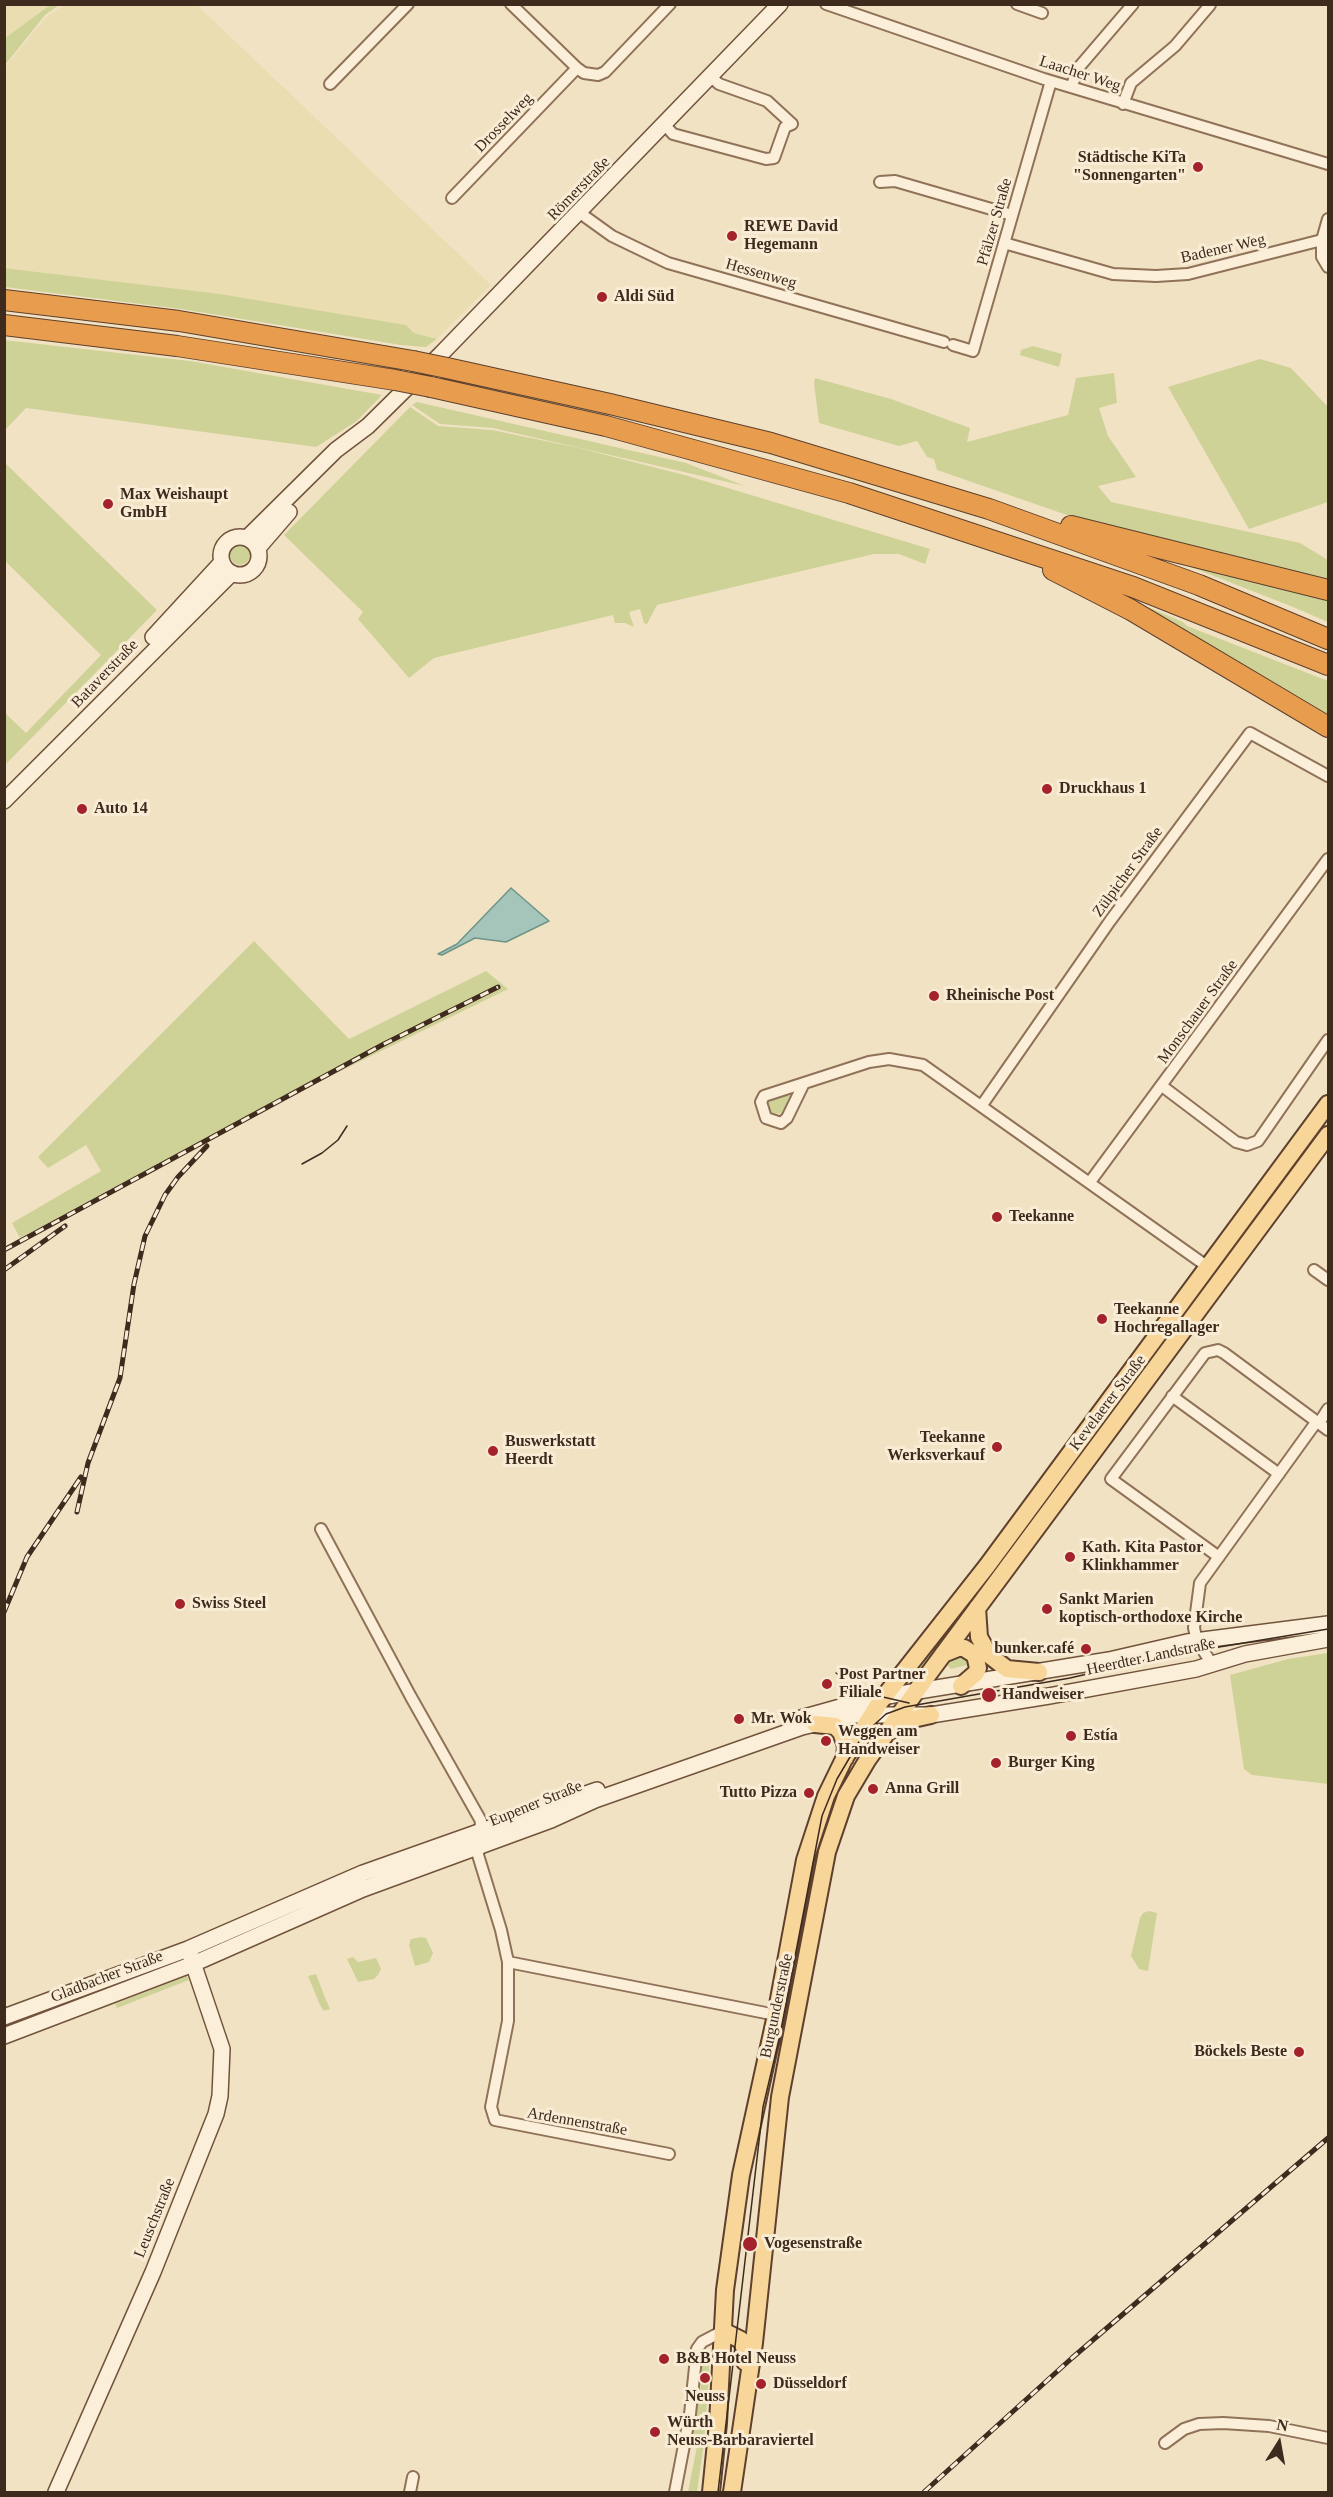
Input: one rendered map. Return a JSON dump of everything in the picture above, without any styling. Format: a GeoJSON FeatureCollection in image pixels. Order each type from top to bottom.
{"type":"FeatureCollection","features":[{"type":"Feature","properties":{"kind":"highway"},"geometry":{"type":"LineString","coordinates":[[4,300],[179,321],[413,361],[610,404],[771,443],[989,509],[1199,585],[1329,639]]}},
{"type":"Feature","properties":{"kind":"highway"},"geometry":{"type":"LineString","coordinates":[[4,325],[188,347],[397,388],[430,387],[606,426],[712,453],[977,534],[1133,586],[1329,665]]}},
{"type":"Feature","properties":{"kind":"highway"},"geometry":{"type":"LineString","coordinates":[[989,509],[1052,522],[1329,590]]}},
{"type":"Feature","properties":{"kind":"highway"},"geometry":{"type":"LineString","coordinates":[[977,534],[1131,610],[1329,728]]}},
{"type":"Feature","properties":{"kind":"main road","name":"Römerstraße"},"geometry":{"type":"LineString","coordinates":[[397,388],[580,213],[780,4]]}},
{"type":"Feature","properties":{"kind":"main road","name":"Bataverstraße"},"geometry":{"type":"LineString","coordinates":[[252,543],[336,450],[368,426],[397,388]]}},
{"type":"Feature","properties":{"kind":"main road","name":"Bataverstraße"},"geometry":{"type":"LineString","coordinates":[[232,538],[252,543],[259,556],[253,570],[247,573],[227,568],[221,555],[226,543],[232,538]]}},
{"type":"Feature","properties":{"kind":"main road","name":"Bataverstraße"},"geometry":{"type":"LineString","coordinates":[[4,786],[227,568]]}},
{"type":"Feature","properties":{"kind":"main road","name":"Bataverstraße"},"geometry":{"type":"LineString","coordinates":[[4,801],[227,568]]}},
{"type":"Feature","properties":{"kind":"main road","name":"Kevelaerer Straße"},"geometry":{"type":"LineString","coordinates":[[883,1697],[987,1566],[1329,1104]]}},
{"type":"Feature","properties":{"kind":"main road","name":"Kevelaerer Straße"},"geometry":{"type":"LineString","coordinates":[[900,1714],[1329,1135]]}},
{"type":"Feature","properties":{"kind":"main road"},"geometry":{"type":"LineString","coordinates":[[977,1608],[979,1637],[988,1655],[1007,1669],[1039,1672]]}},
{"type":"Feature","properties":{"kind":"main road","name":"Heerdter Landstraße"},"geometry":{"type":"LineString","coordinates":[[883,1697],[961,1686],[1197,1641],[1329,1624]]}},
{"type":"Feature","properties":{"kind":"main road","name":"Heerdter Landstraße"},"geometry":{"type":"LineString","coordinates":[[872,1714],[931,1715],[1092,1689],[1212,1664],[1263,1650],[1329,1639]]}},
{"type":"Feature","properties":{"kind":"main road"},"geometry":{"type":"LineString","coordinates":[[943,1654],[951,1649],[964,1648],[975,1655],[978,1668],[976,1673],[961,1686]]}},
{"type":"Feature","properties":{"kind":"main road","name":"Burgunderstraße"},"geometry":{"type":"LineString","coordinates":[[711,2493],[728,2269],[744,2152],[776,2015],[810,1841],[826,1796],[844,1759],[883,1697]]}},
{"type":"Feature","properties":{"kind":"main road","name":"Eupener Straße"},"geometry":{"type":"LineString","coordinates":[[219,1944],[363,1873],[809,1715],[883,1697]]}},
{"type":"Feature","properties":{"kind":"main road","name":"Eupener Straße"},"geometry":{"type":"LineString","coordinates":[[219,1944],[551,1820],[595,1800],[815,1724],[872,1714]]}},
{"type":"Feature","properties":{"kind":"main road","name":"Burgunderstraße"},"geometry":{"type":"LineString","coordinates":[[749,2382],[780,2097],[827,1852],[846,1796],[900,1714]]}},
{"type":"Feature","properties":{"kind":"main road"},"geometry":{"type":"LineString","coordinates":[[886,1733],[913,1719],[931,1715]]}},
{"type":"Feature","properties":{"kind":"main road"},"geometry":{"type":"LineString","coordinates":[[815,1724],[835,1726],[841,1732],[846,1746],[844,1759]]}},
{"type":"Feature","properties":{"kind":"main road","name":"Gladbacher Straße"},"geometry":{"type":"LineString","coordinates":[[4,2017],[188,1949],[219,1944]]}},
{"type":"Feature","properties":{"kind":"main road","name":"Gladbacher Straße"},"geometry":{"type":"LineString","coordinates":[[4,2036],[194,1964],[219,1944]]}},
{"type":"Feature","properties":{"kind":"main road","name":"Leuschstraße"},"geometry":{"type":"LineString","coordinates":[[56,2493],[153,2272],[218,2105],[223,2079],[222,2049],[188,1949]]}},
{"type":"Feature","properties":{"kind":"main road"},"geometry":{"type":"LineString","coordinates":[[723,2331],[744,2324],[757,2310]]}},
{"type":"Feature","properties":{"kind":"main road"},"geometry":{"type":"LineString","coordinates":[[723,2331],[736,2336],[745,2346],[749,2382],[732,2493]]}},
{"type":"Feature","properties":{"kind":"street"},"geometry":{"type":"LineString","coordinates":[[330,84],[408,4]]}},
{"type":"Feature","properties":{"kind":"street"},"geometry":{"type":"LineString","coordinates":[[511,4],[577,68],[590,75],[605,72],[670,4]]}},
{"type":"Feature","properties":{"kind":"street","name":"Laacher Weg"},"geometry":{"type":"LineString","coordinates":[[826,4],[1123,104],[1329,164]]}},
{"type":"Feature","properties":{"kind":"street"},"geometry":{"type":"LineString","coordinates":[[1017,4],[1042,13]]}},
{"type":"Feature","properties":{"kind":"street"},"geometry":{"type":"LineString","coordinates":[[1071,87],[1080,66],[1133,4]]}},
{"type":"Feature","properties":{"kind":"street"},"geometry":{"type":"LineString","coordinates":[[1123,104],[1131,84],[1175,46],[1210,5]]}},
{"type":"Feature","properties":{"kind":"street","name":"Drosselweg"},"geometry":{"type":"LineString","coordinates":[[452,198],[577,68]]}},
{"type":"Feature","properties":{"kind":"street"},"geometry":{"type":"LineString","coordinates":[[665,126],[673,134],[766,159],[774,158],[785,127],[792,124],[767,101],[719,84],[711,77]]}},
{"type":"Feature","properties":{"kind":"street","name":"Pfälzer Straße"},"geometry":{"type":"LineString","coordinates":[[949,344],[973,351],[1051,81]]}},
{"type":"Feature","properties":{"kind":"street"},"geometry":{"type":"LineString","coordinates":[[880,182],[895,181],[1012,214]]}},
{"type":"Feature","properties":{"kind":"street","name":"Hessenweg"},"geometry":{"type":"LineString","coordinates":[[580,213],[612,236],[668,263],[949,344]]}},
{"type":"Feature","properties":{"kind":"street"},"geometry":{"type":"LineString","coordinates":[[1329,219],[1323,240],[1322,257],[1329,267]]}},
{"type":"Feature","properties":{"kind":"street","name":"Badener Weg"},"geometry":{"type":"LineString","coordinates":[[1004,243],[1113,274],[1156,276],[1188,274],[1323,240]]}},
{"type":"Feature","properties":{"kind":"street","name":"Zülpicher Straße"},"geometry":{"type":"LineString","coordinates":[[982,1105],[1110,921],[1250,733],[1329,776]]}},
{"type":"Feature","properties":{"kind":"street","name":"Monschauer Straße"},"geometry":{"type":"LineString","coordinates":[[1090,1182],[1329,860]]}},
{"type":"Feature","properties":{"kind":"street"},"geometry":{"type":"LineString","coordinates":[[1162,1086],[1236,1142],[1247,1145],[1257,1141],[1329,1040]]}},
{"type":"Feature","properties":{"kind":"street"},"geometry":{"type":"LineString","coordinates":[[804,1083],[869,1062],[889,1059],[923,1065],[1208,1267]]}},
{"type":"Feature","properties":{"kind":"street"},"geometry":{"type":"LineString","coordinates":[[1314,1270],[1329,1280]]}},
{"type":"Feature","properties":{"kind":"street"},"geometry":{"type":"LineString","coordinates":[[1219,1557],[1112,1479],[1205,1353],[1218,1350],[1329,1430]]}},
{"type":"Feature","properties":{"kind":"street"},"geometry":{"type":"LineString","coordinates":[[1173,1396],[1279,1474]]}},
{"type":"Feature","properties":{"kind":"street"},"geometry":{"type":"LineString","coordinates":[[1212,1664],[1197,1641],[1194,1621],[1198,1588],[1279,1474],[1329,1409]]}},
{"type":"Feature","properties":{"kind":"street","name":"Eupener Straße"},"geometry":{"type":"LineString","coordinates":[[321,1529],[411,1698],[476,1808],[481,1821],[480,1830]]}},
{"type":"Feature","properties":{"kind":"street"},"geometry":{"type":"LineString","coordinates":[[480,1830],[478,1855],[501,1930],[508,1962],[776,2015]]}},
{"type":"Feature","properties":{"kind":"street","name":"Ardennenstraße"},"geometry":{"type":"LineString","coordinates":[[508,1962],[508,2021],[491,2107],[495,2120],[503,2124],[669,2154]]}},
{"type":"Feature","properties":{"kind":"street"},"geometry":{"type":"LineString","coordinates":[[675,2493],[690,2415],[697,2349],[702,2342],[723,2331]]}},
{"type":"Feature","properties":{"kind":"street"},"geometry":{"type":"LineString","coordinates":[[1165,2443],[1184,2429],[1199,2424],[1223,2423],[1269,2426],[1329,2438]]}},
{"type":"Feature","properties":{"kind":"street"},"geometry":{"type":"LineString","coordinates":[[410,2493],[413,2477]]}},
{"type":"Feature","properties":{"kind":"shaded area"},"geometry":{"type":"Polygon","coordinates":[[[5,5],[50,5],[5,38],[5,5]]]}},
{"type":"Feature","properties":{"kind":"shaded area"},"geometry":{"type":"Polygon","coordinates":[[[64,5],[197,5],[491,285],[437,339],[414,333],[406,325],[220,294],[5,268],[4,68],[47,16],[64,5]]]}},
{"type":"Feature","properties":{"kind":"green space"},"geometry":{"type":"Polygon","coordinates":[[[50,5],[59,5],[45,15],[5,65],[5,38],[50,5]]]}},
{"type":"Feature","properties":{"kind":"green space"},"geometry":{"type":"Polygon","coordinates":[[[4,268],[220,294],[406,325],[414,333],[437,339],[426,347],[401,345],[181,309],[5,287],[4,268]]]}},
{"type":"Feature","properties":{"kind":"green space"},"geometry":{"type":"Polygon","coordinates":[[[4,340],[190,361],[382,395],[357,421],[316,447],[26,408],[5,430],[4,340]]]}},
{"type":"Feature","properties":{"kind":"green space"},"geometry":{"type":"Polygon","coordinates":[[[1033,346],[1062,354],[1059,367],[1020,355],[1021,350],[1033,346]]]}},
{"type":"Feature","properties":{"kind":"green space"},"geometry":{"type":"Polygon","coordinates":[[[1260,359],[1291,368],[1328,407],[1328,502],[1249,529],[1168,387],[1260,359]]]}},
{"type":"Feature","properties":{"kind":"green space"},"geometry":{"type":"Polygon","coordinates":[[[1114,373],[1117,403],[1099,408],[1108,436],[1136,477],[1098,486],[1111,502],[1300,543],[1328,560],[1328,579],[1090,523],[937,470],[934,459],[927,457],[917,441],[899,446],[819,423],[814,383],[815,378],[891,399],[970,428],[967,442],[1068,415],[1076,378],[1114,373]]]}},
{"type":"Feature","properties":{"kind":"green space"},"geometry":{"type":"Polygon","coordinates":[[[417,402],[686,463],[745,486],[493,428],[440,424],[412,405],[417,402]]]}},
{"type":"Feature","properties":{"kind":"green space"},"geometry":{"type":"Polygon","coordinates":[[[410,407],[438,426],[492,430],[579,448],[688,476],[930,549],[925,564],[899,554],[874,554],[657,605],[647,624],[644,623],[640,609],[629,612],[634,627],[625,623],[615,623],[613,615],[434,658],[409,678],[358,619],[363,612],[284,535],[410,407]]]}},
{"type":"Feature","properties":{"kind":"green space"},"geometry":{"type":"Polygon","coordinates":[[[5,463],[157,610],[5,765],[5,713],[26,733],[101,655],[5,561],[5,463]]]}},
{"type":"Feature","properties":{"kind":"green space"},"geometry":{"type":"Polygon","coordinates":[[[240,545],[247,548],[250,555],[247,562],[240,565],[233,562],[230,555],[233,548],[240,545]]]}},
{"type":"Feature","properties":{"kind":"green space"},"geometry":{"type":"Polygon","coordinates":[[[1145,549],[1328,598],[1328,622],[1293,607],[1145,549]]]}},
{"type":"Feature","properties":{"kind":"green space"},"geometry":{"type":"Polygon","coordinates":[[[1131,600],[1183,622],[1187,626],[1328,681],[1328,719],[1131,600]]]}},
{"type":"Feature","properties":{"kind":"green space"},"geometry":{"type":"Polygon","coordinates":[[[254,941],[349,1039],[486,971],[508,989],[232,1124],[20,1238],[12,1223],[101,1171],[86,1145],[48,1168],[38,1157],[254,941]]]}},
{"type":"Feature","properties":{"kind":"green space"},"geometry":{"type":"Polygon","coordinates":[[[786,1093],[791,1097],[783,1113],[771,1114],[767,1102],[786,1093]]]}},
{"type":"Feature","properties":{"kind":"green space"},"geometry":{"type":"Polygon","coordinates":[[[1159,1347],[1138,1384],[923,1670],[918,1667],[1159,1347]]]}},
{"type":"Feature","properties":{"kind":"green space"},"geometry":{"type":"Polygon","coordinates":[[[955,1653],[972,1660],[969,1673],[967,1665],[951,1669],[947,1665],[955,1653]]]}},
{"type":"Feature","properties":{"kind":"green space"},"geometry":{"type":"Polygon","coordinates":[[[1328,1653],[1328,1784],[1252,1775],[1244,1769],[1230,1675],[1288,1659],[1328,1653]]]}},
{"type":"Feature","properties":{"kind":"green space"},"geometry":{"type":"Polygon","coordinates":[[[1149,1911],[1157,1913],[1148,1971],[1139,1969],[1131,1956],[1140,1918],[1143,1913],[1149,1911]]]}},
{"type":"Feature","properties":{"kind":"green space"},"geometry":{"type":"Polygon","coordinates":[[[426,1938],[433,1953],[429,1962],[415,1966],[409,1945],[411,1939],[426,1938]]]}},
{"type":"Feature","properties":{"kind":"green space"},"geometry":{"type":"Polygon","coordinates":[[[353,1957],[358,1962],[376,1958],[381,1969],[378,1975],[374,1979],[358,1982],[347,1959],[353,1957]]]}},
{"type":"Feature","properties":{"kind":"green space"},"geometry":{"type":"Polygon","coordinates":[[[181,1961],[5,2030],[5,2026],[37,2011],[181,1961]]]}},
{"type":"Feature","properties":{"kind":"green space"},"geometry":{"type":"Polygon","coordinates":[[[316,1974],[330,2009],[324,2011],[308,1976],[316,1974]]]}},
{"type":"Feature","properties":{"kind":"green space"},"geometry":{"type":"Polygon","coordinates":[[[187,1976],[189,1980],[117,2008],[115,2004],[187,1976]]]}},
{"type":"Feature","properties":{"kind":"green space"},"geometry":{"type":"Polygon","coordinates":[[[705,2354],[709,2360],[709,2376],[704,2443],[697,2492],[688,2492],[698,2441],[691,2439],[700,2394],[703,2355],[705,2354]]]}},
{"type":"Feature","properties":{"kind":"water"},"geometry":{"type":"Polygon","coordinates":[[[511,888],[549,921],[506,942],[475,938],[442,955],[438,954],[457,944],[511,888]]]}},
{"type":"Feature","properties":{"kind":"tram line"},"geometry":{"type":"LineString","coordinates":[[302,1164],[322,1153],[338,1140],[347,1126]]}},
{"type":"Feature","properties":{"kind":"tram line"},"geometry":{"type":"LineString","coordinates":[[718,2492],[763,2107],[780,2035],[822,1816],[837,1779],[863,1735],[886,1714],[905,1707],[1070,1678],[1165,1656],[1328,1629]]}},
{"type":"Feature","properties":{"kind":"tram line"},"geometry":{"type":"LineString","coordinates":[[883,1697],[909,1703]]}},
{"type":"Feature","properties":{"kind":"railway"},"geometry":{"type":"LineString","coordinates":[[4,1250],[384,1044],[498,987]]}},
{"type":"Feature","properties":{"kind":"railway"},"geometry":{"type":"LineString","coordinates":[[77,1512],[88,1463],[120,1378],[134,1284],[145,1236],[165,1195],[178,1177],[207,1146]]}},
{"type":"Feature","properties":{"kind":"railway"},"geometry":{"type":"LineString","coordinates":[[4,1270],[65,1226]]}},
{"type":"Feature","properties":{"kind":"railway"},"geometry":{"type":"LineString","coordinates":[[4,1612],[27,1557],[81,1477]]}},
{"type":"Feature","properties":{"kind":"railway"},"geometry":{"type":"LineString","coordinates":[[924,2492],[1072,2358],[1328,2138]]}},
{"type":"Feature","properties":{"kind":"place","name":"Städtische KiTa \"Sonnengarten\""},"geometry":{"type":"Point","coordinates":[1198,167]}},
{"type":"Feature","properties":{"kind":"place","name":"REWE David Hegemann"},"geometry":{"type":"Point","coordinates":[732,236]}},
{"type":"Feature","properties":{"kind":"place","name":"Aldi Süd"},"geometry":{"type":"Point","coordinates":[602,297]}},
{"type":"Feature","properties":{"kind":"place","name":"Max Weishaupt GmbH"},"geometry":{"type":"Point","coordinates":[108,504]}},
{"type":"Feature","properties":{"kind":"place","name":"Druckhaus 1"},"geometry":{"type":"Point","coordinates":[1047,789]}},
{"type":"Feature","properties":{"kind":"place","name":"Auto 14"},"geometry":{"type":"Point","coordinates":[82,809]}},
{"type":"Feature","properties":{"kind":"place","name":"Rheinische Post"},"geometry":{"type":"Point","coordinates":[934,996]}},
{"type":"Feature","properties":{"kind":"place","name":"Teekanne"},"geometry":{"type":"Point","coordinates":[997,1217]}},
{"type":"Feature","properties":{"kind":"place","name":"Teekanne Hochregallager"},"geometry":{"type":"Point","coordinates":[1102,1319]}},
{"type":"Feature","properties":{"kind":"place","name":"Teekanne Werksverkauf"},"geometry":{"type":"Point","coordinates":[997,1447]}},
{"type":"Feature","properties":{"kind":"place","name":"Buswerkstatt Heerdt"},"geometry":{"type":"Point","coordinates":[493,1451]}},
{"type":"Feature","properties":{"kind":"place","name":"Kath. Kita Pastor Klinkhammer"},"geometry":{"type":"Point","coordinates":[1070,1557]}},
{"type":"Feature","properties":{"kind":"place","name":"Swiss Steel"},"geometry":{"type":"Point","coordinates":[180,1604]}},
{"type":"Feature","properties":{"kind":"place","name":"Sankt Marien koptisch-orthodoxe Kirche"},"geometry":{"type":"Point","coordinates":[1047,1609]}},
{"type":"Feature","properties":{"kind":"place","name":"bunker.café"},"geometry":{"type":"Point","coordinates":[1086,1649]}},
{"type":"Feature","properties":{"kind":"place","name":"Post Partner Filiale"},"geometry":{"type":"Point","coordinates":[827,1684]}},
{"type":"Feature","properties":{"kind":"place","name":"Handweiser"},"geometry":{"type":"Point","coordinates":[989,1695]}},
{"type":"Feature","properties":{"kind":"place","name":"Mr. Wok"},"geometry":{"type":"Point","coordinates":[739,1719]}},
{"type":"Feature","properties":{"kind":"place","name":"Estía"},"geometry":{"type":"Point","coordinates":[1071,1736]}},
{"type":"Feature","properties":{"kind":"place","name":"Weggen am Handweiser"},"geometry":{"type":"Point","coordinates":[826,1741]}},
{"type":"Feature","properties":{"kind":"place","name":"Burger King"},"geometry":{"type":"Point","coordinates":[996,1763]}},
{"type":"Feature","properties":{"kind":"place","name":"Anna Grill"},"geometry":{"type":"Point","coordinates":[873,1789]}},
{"type":"Feature","properties":{"kind":"place","name":"Tutto Pizza"},"geometry":{"type":"Point","coordinates":[809,1793]}},
{"type":"Feature","properties":{"kind":"place","name":"Böckels Beste"},"geometry":{"type":"Point","coordinates":[1299,2052]}},
{"type":"Feature","properties":{"kind":"place","name":"Vogesenstraße"},"geometry":{"type":"Point","coordinates":[750,2244]}},
{"type":"Feature","properties":{"kind":"place","name":"B&B Hotel Neuss"},"geometry":{"type":"Point","coordinates":[664,2359]}},
{"type":"Feature","properties":{"kind":"place","name":"Neuss"},"geometry":{"type":"Point","coordinates":[705,2378]}},
{"type":"Feature","properties":{"kind":"place","name":"Düsseldorf"},"geometry":{"type":"Point","coordinates":[761,2384]}},
{"type":"Feature","properties":{"kind":"place","name":"Würth Neuss-Barbaraviertel"},"geometry":{"type":"Point","coordinates":[655,2432]}}]}
